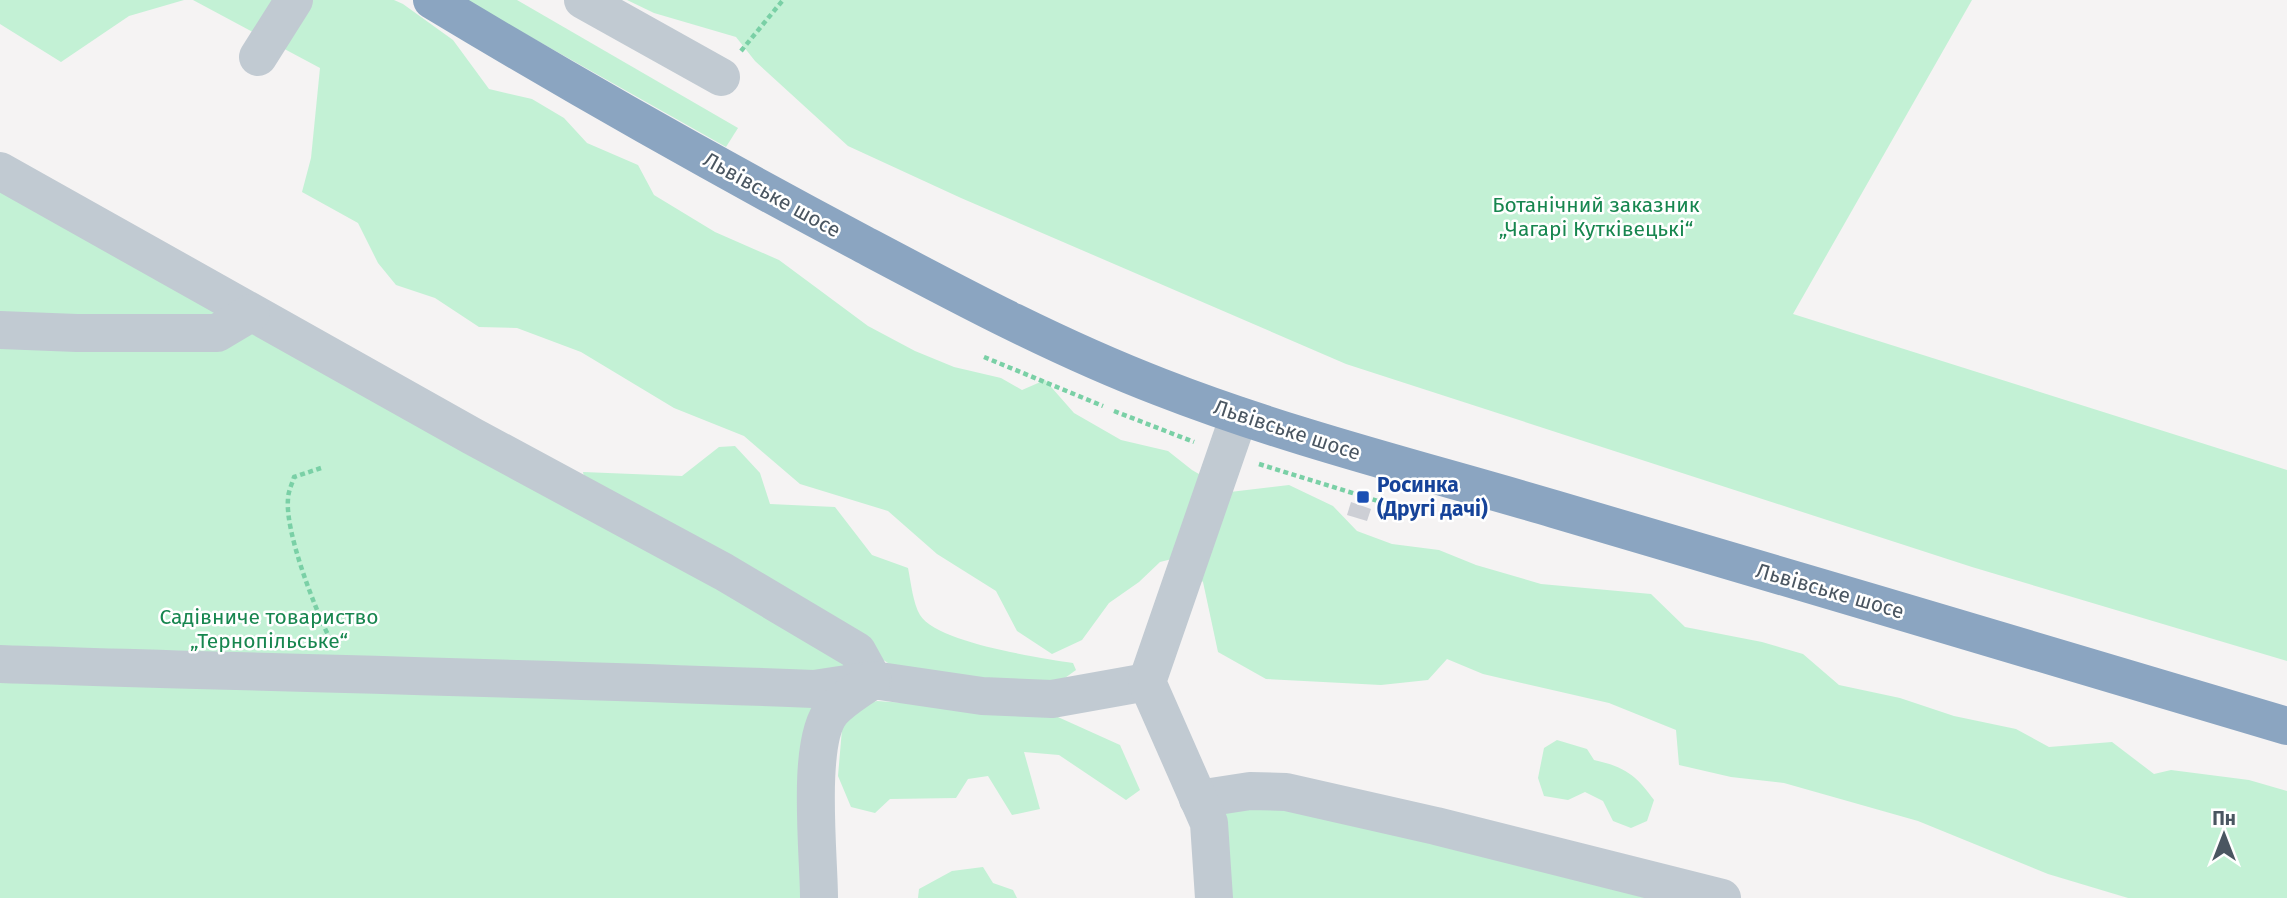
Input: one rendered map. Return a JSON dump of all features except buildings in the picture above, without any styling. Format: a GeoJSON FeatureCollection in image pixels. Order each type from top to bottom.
{"type":"FeatureCollection","features":[{"type":"Feature","properties":{"kind":"highway","name":"Львівське шосе"},"geometry":{"type":"LineString","coordinates":[[432,0],[585,93],[792,207],[1001,318],[1158,386],[1239,416],[1392,464],[1551,508],[2287,726]]}},
{"type":"Feature","properties":{"kind":"street"},"geometry":{"type":"LineString","coordinates":[[258,57],[294,0]]}},
{"type":"Feature","properties":{"kind":"street"},"geometry":{"type":"LineString","coordinates":[[583,0],[721,77]]}},
{"type":"Feature","properties":{"kind":"street"},"geometry":{"type":"LineString","coordinates":[[0,171],[251,313],[724,572],[857,651],[873,680]]}},
{"type":"Feature","properties":{"kind":"street"},"geometry":{"type":"LineString","coordinates":[[0,330],[77,334],[217,334],[251,313]]}},
{"type":"Feature","properties":{"kind":"street"},"geometry":{"type":"LineString","coordinates":[[1213,898],[1209,823],[1147,682],[1239,416]]}},
{"type":"Feature","properties":{"kind":"street"},"geometry":{"type":"LineString","coordinates":[[0,664],[347,676],[440,675],[814,689],[873,680],[982,696],[1052,699],[1147,682]]}},
{"type":"Feature","properties":{"kind":"street"},"geometry":{"type":"LineString","coordinates":[[819,898],[816,791],[820,738],[831,712],[873,680]]}},
{"type":"Feature","properties":{"kind":"street"},"geometry":{"type":"LineString","coordinates":[[1198,799],[1250,791],[1286,792],[1436,826],[1722,898]]}},
{"type":"Feature","properties":{"kind":"path"},"geometry":{"type":"LineString","coordinates":[[721,77],[783,0]]}},
{"type":"Feature","properties":{"kind":"path"},"geometry":{"type":"LineString","coordinates":[[321,468],[294,477],[288,498],[289,526],[319,617],[347,676]]}},
{"type":"Feature","properties":{"kind":"green space"},"geometry":{"type":"Polygon","coordinates":[[[0,0],[184,0],[129,16],[61,62],[0,24],[0,0]]]}},
{"type":"Feature","properties":{"kind":"green space"},"geometry":{"type":"Polygon","coordinates":[[[193,0],[394,0],[403,4],[453,40],[489,89],[532,99],[564,118],[587,143],[638,165],[654,195],[715,232],[779,260],[868,326],[915,351],[954,367],[1001,378],[1022,390],[1045,380],[1074,413],[1121,440],[1168,451],[1192,470],[1230,492],[1289,485],[1333,506],[1357,531],[1392,544],[1439,550],[1476,565],[1541,584],[1651,594],[1685,627],[1762,642],[1803,654],[1839,685],[1900,698],[1954,716],[2016,729],[2049,747],[2112,742],[2154,774],[2171,770],[2249,780],[2287,791],[2287,898],[2128,898],[2048,874],[1918,821],[1784,783],[1731,777],[1679,765],[1676,730],[1609,703],[1483,674],[1447,659],[1428,680],[1381,685],[1266,679],[1218,652],[1203,582],[1176,558],[1160,562],[1139,582],[1109,603],[1082,640],[1052,654],[1017,631],[996,591],[937,554],[888,511],[800,484],[744,436],[674,408],[581,352],[517,328],[479,327],[435,298],[396,285],[378,263],[358,223],[302,192],[311,158],[320,68],[193,0]]]}},
{"type":"Feature","properties":{"kind":"green space"},"geometry":{"type":"Polygon","coordinates":[[[465,0],[517,0],[738,128],[726,147],[465,0]]]}},
{"type":"Feature","properties":{"kind":"green space","name":"Ботанічний заказник „Чагарі Кутківецькі“"},"geometry":{"type":"Polygon","coordinates":[[[627,0],[1972,0],[1793,314],[2287,470],[2287,661],[1972,567],[1346,364],[961,198],[848,146],[755,61],[736,37],[654,13],[627,0]]]}},
{"type":"Feature","properties":{"kind":"green space","name":"Садівниче товариство „Тернопільське“"},"geometry":{"type":"Polygon","coordinates":[[[0,171],[857,651],[831,712],[819,898],[0,898],[0,171]]]}},
{"type":"Feature","properties":{"kind":"green space"},"geometry":{"type":"Polygon","coordinates":[[[735,446],[760,473],[770,504],[835,507],[872,555],[908,568],[918,610],[930,625],[947,634],[991,648],[1073,663],[1076,670],[1044,693],[907,675],[755,579],[586,486],[583,472],[682,476],[719,447],[735,446]]]}},
{"type":"Feature","properties":{"kind":"green space"},"geometry":{"type":"Polygon","coordinates":[[[877,701],[1049,713],[1120,745],[1140,790],[1126,800],[1059,755],[1024,752],[1040,809],[1012,815],[988,776],[968,779],[956,798],[890,799],[875,813],[851,807],[838,776],[842,729],[855,707],[877,701]]]}},
{"type":"Feature","properties":{"kind":"green space"},"geometry":{"type":"Polygon","coordinates":[[[1557,740],[1587,749],[1594,760],[1622,769],[1635,778],[1654,800],[1647,821],[1631,828],[1613,821],[1603,801],[1585,792],[1568,800],[1544,796],[1538,778],[1544,748],[1557,740]]]}},
{"type":"Feature","properties":{"kind":"green space"},"geometry":{"type":"Polygon","coordinates":[[[1250,791],[1722,898],[1214,898],[1209,823],[1250,791]]]}},
{"type":"Feature","properties":{"kind":"green space"},"geometry":{"type":"Polygon","coordinates":[[[983,867],[993,883],[1013,890],[1017,898],[918,898],[919,889],[952,871],[983,867]]]}},
{"type":"Feature","properties":{"kind":"place","name":"Росинка (Другі дачі)"},"geometry":{"type":"Point","coordinates":[1363,497]}}]}
